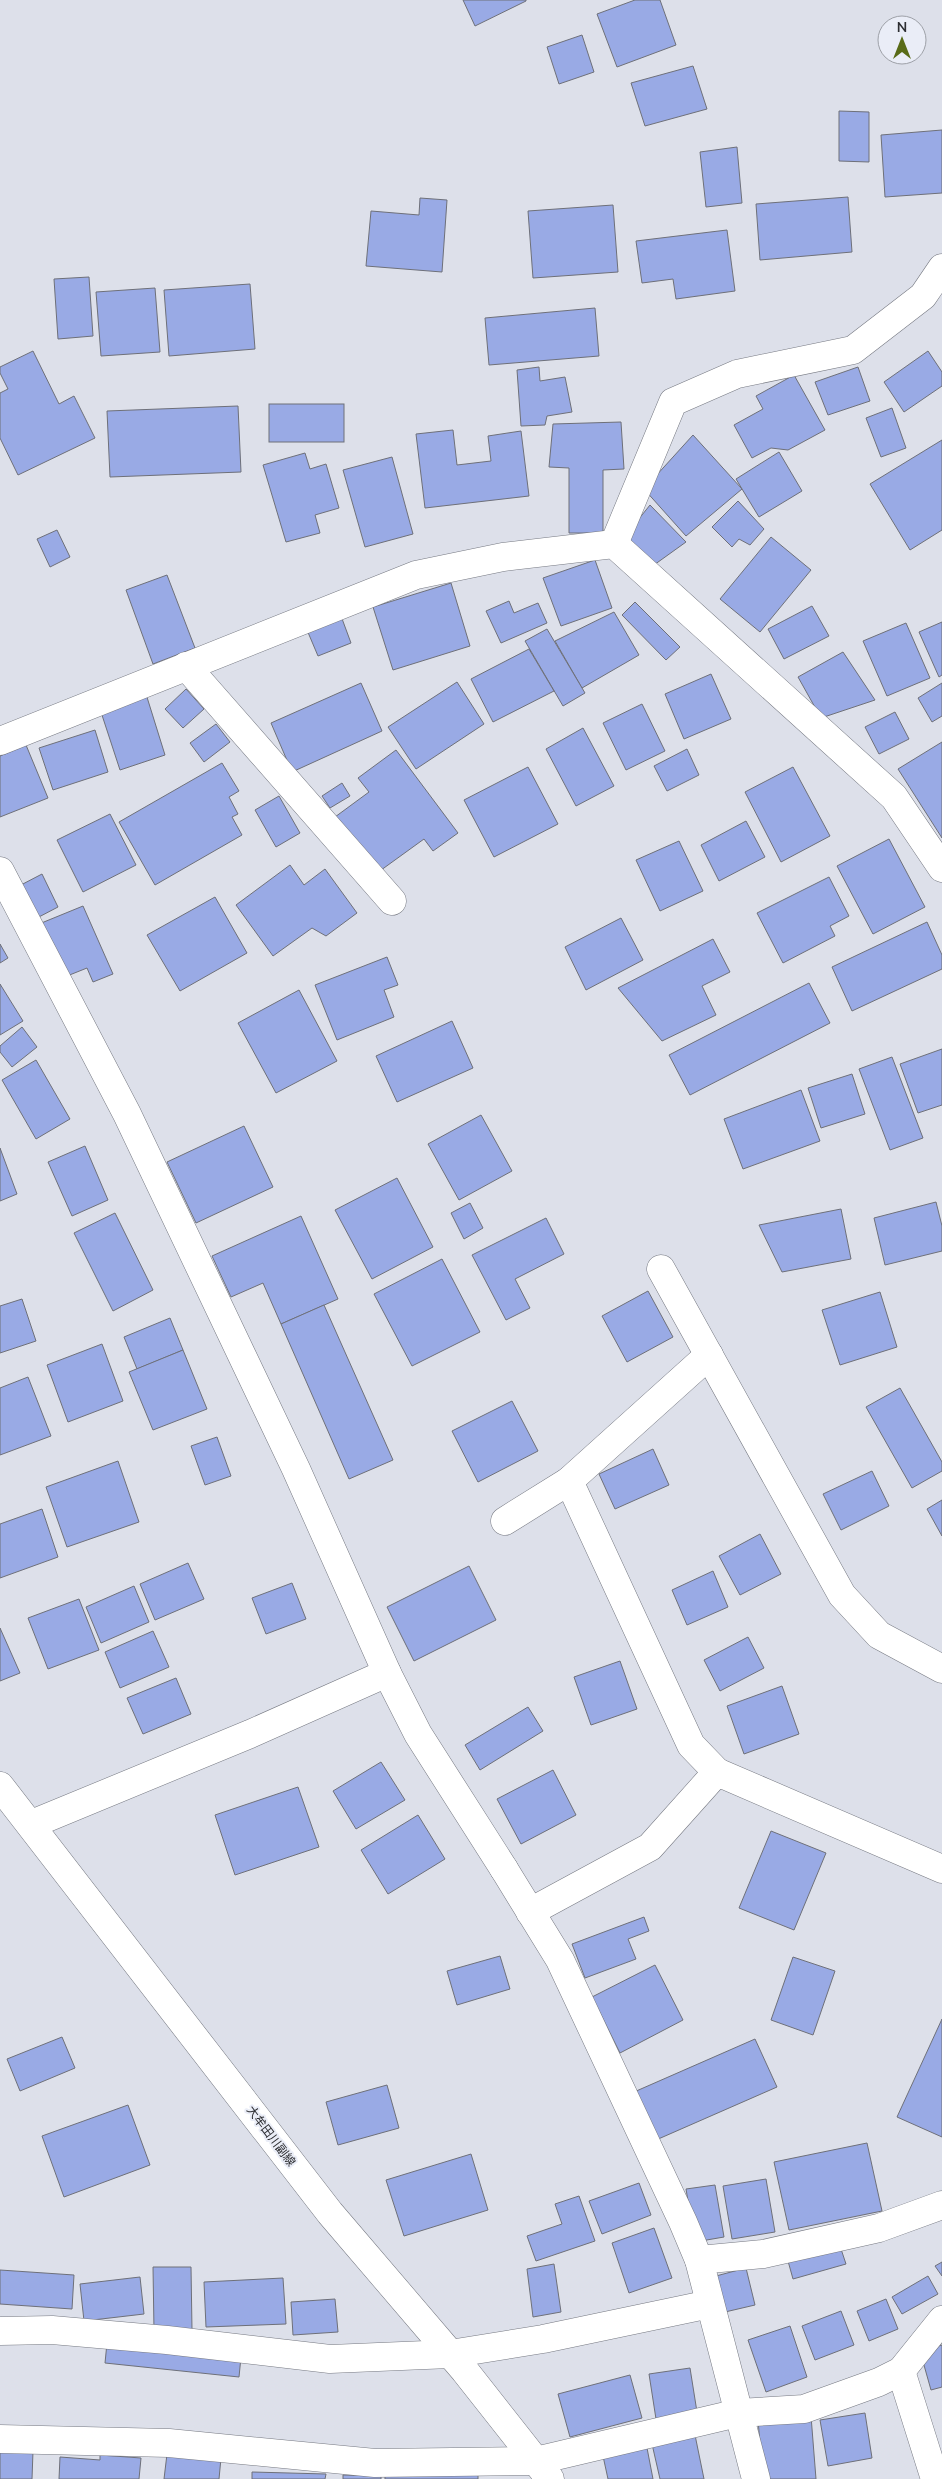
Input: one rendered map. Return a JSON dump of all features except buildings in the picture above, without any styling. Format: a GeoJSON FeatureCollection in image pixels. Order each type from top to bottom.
{"type":"FeatureCollection","features":[{"type":"Feature","properties":{"kind":"street"},"geometry":{"type":"LineString","coordinates":[[614,544],[673,402],[737,374],[853,350],[922,296],[942,268]]}},
{"type":"Feature","properties":{"kind":"street"},"geometry":{"type":"LineString","coordinates":[[0,741],[416,575],[503,557],[614,544],[894,797],[942,868]]}},
{"type":"Feature","properties":{"kind":"street"},"geometry":{"type":"LineString","coordinates":[[186,666],[392,901]]}},
{"type":"Feature","properties":{"kind":"street"},"geometry":{"type":"LineString","coordinates":[[0,871],[126,1114],[296,1469],[387,1673],[418,1734],[560,1960],[607,2056],[684,2222],[699,2260],[756,2479]]}},
{"type":"Feature","properties":{"kind":"street"},"geometry":{"type":"LineString","coordinates":[[661,1269],[842,1595],[879,1635],[942,1669]]}},
{"type":"Feature","properties":{"kind":"street"},"geometry":{"type":"LineString","coordinates":[[505,1521],[569,1481],[709,1355]]}},
{"type":"Feature","properties":{"kind":"street"},"geometry":{"type":"LineString","coordinates":[[569,1481],[691,1745],[717,1772],[942,1870]]}},
{"type":"Feature","properties":{"kind":"street"},"geometry":{"type":"LineString","coordinates":[[32,1824],[250,1734],[387,1673]]}},
{"type":"Feature","properties":{"kind":"street"},"geometry":{"type":"LineString","coordinates":[[530,1912],[650,1847],[717,1772]]}},
{"type":"Feature","properties":{"kind":"street","name":"大牟田川副線"},"geometry":{"type":"LineString","coordinates":[[0,1786],[32,1824],[330,2213],[457,2362],[535,2461]]}},
{"type":"Feature","properties":{"kind":"street"},"geometry":{"type":"LineString","coordinates":[[699,2260],[763,2254],[879,2228],[942,2205]]}},
{"type":"Feature","properties":{"kind":"street"},"geometry":{"type":"LineString","coordinates":[[0,2331],[52,2330],[330,2359],[457,2362],[544,2339],[710,2304]]}},
{"type":"Feature","properties":{"kind":"street"},"geometry":{"type":"LineString","coordinates":[[0,2439],[169,2443],[375,2463],[535,2461],[738,2413],[804,2409],[879,2382],[901,2371],[942,2320]]}},
{"type":"Feature","properties":{"kind":"street"},"geometry":{"type":"LineString","coordinates":[[901,2371],[935,2479]]}}]}
